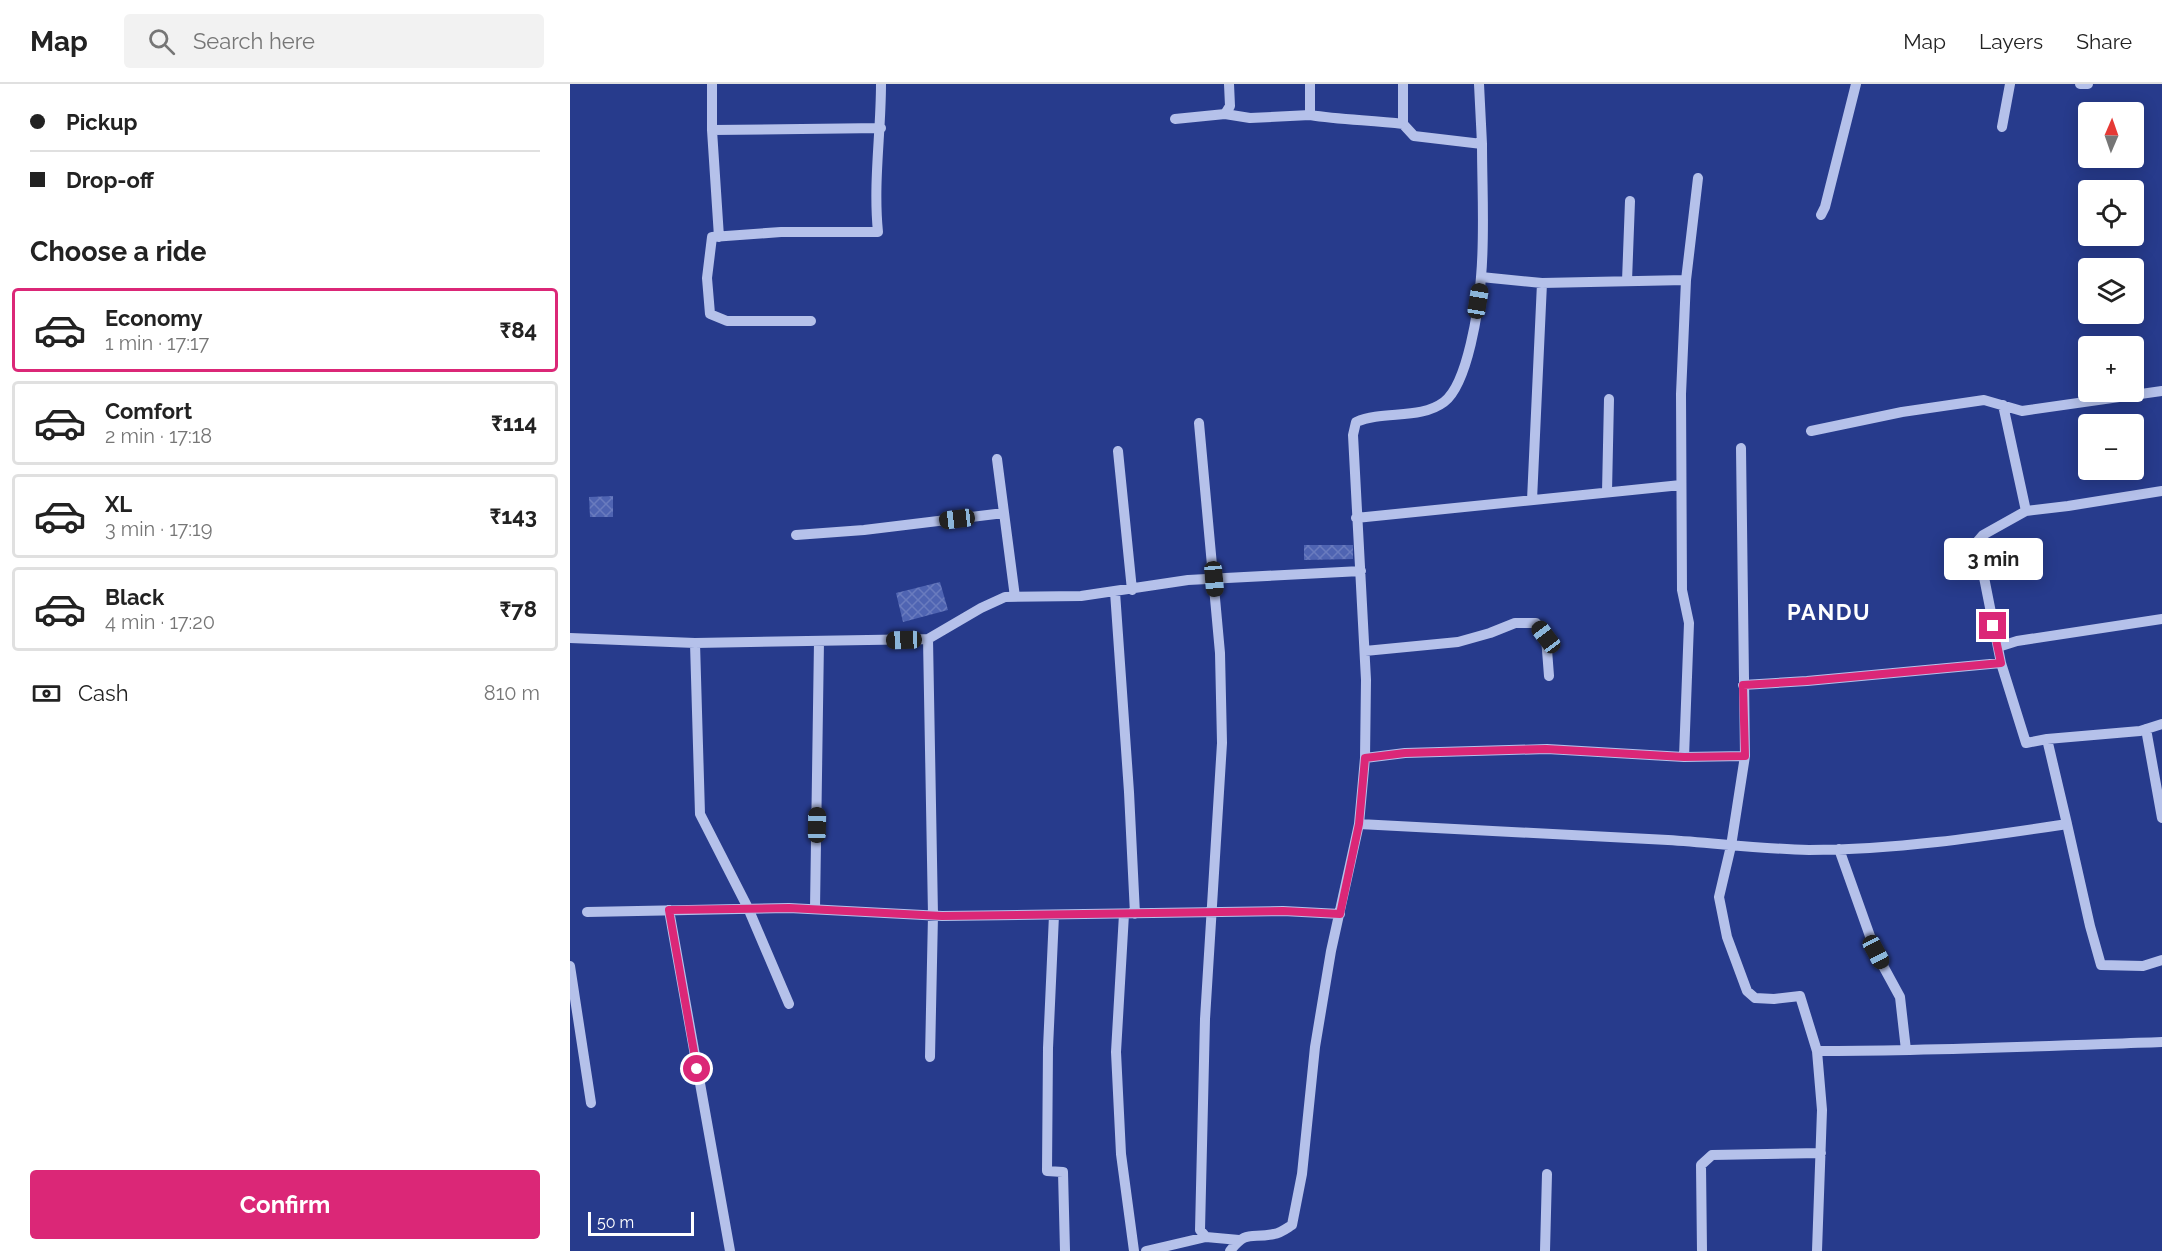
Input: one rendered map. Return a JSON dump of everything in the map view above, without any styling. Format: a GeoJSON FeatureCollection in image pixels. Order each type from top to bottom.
{"type":"FeatureCollection","features":[{"type":"Feature","properties":{"kind":"street"},"geometry":{"type":"LineString","coordinates":[[712,84],[712,130],[719,237]]}},
{"type":"Feature","properties":{"kind":"street"},"geometry":{"type":"LineString","coordinates":[[811,321],[727,321],[710,314],[708,278],[712,237],[781,232],[878,232],[876,206],[881,128],[881,84]]}},
{"type":"Feature","properties":{"kind":"street"},"geometry":{"type":"LineString","coordinates":[[1225,114],[1230,106],[1229,84]]}},
{"type":"Feature","properties":{"kind":"street"},"geometry":{"type":"LineString","coordinates":[[1310,84],[1310,115]]}},
{"type":"Feature","properties":{"kind":"street"},"geometry":{"type":"LineString","coordinates":[[1403,84],[1403,124]]}},
{"type":"Feature","properties":{"kind":"street"},"geometry":{"type":"LineString","coordinates":[[1230,1251],[1239,1240],[1247,1236],[1277,1234],[1292,1225],[1302,1174],[1315,1047],[1331,951],[1359,824],[1365,758],[1365,651],[1353,435],[1356,422],[1371,416],[1423,412],[1443,403],[1456,391],[1470,348],[1481,277],[1482,144],[1479,84]]}},
{"type":"Feature","properties":{"kind":"street"},"geometry":{"type":"LineString","coordinates":[[1821,215],[1856,84]]}},
{"type":"Feature","properties":{"kind":"street"},"geometry":{"type":"LineString","coordinates":[[2002,127],[2010,84]]}},
{"type":"Feature","properties":{"kind":"street"},"geometry":{"type":"LineString","coordinates":[[2080,84],[2088,84]]}},
{"type":"Feature","properties":{"kind":"street"},"geometry":{"type":"LineString","coordinates":[[1175,119],[1225,114],[1250,117],[1310,115],[1335,119],[1374,120],[1403,124],[1414,136],[1482,144]]}},
{"type":"Feature","properties":{"kind":"street"},"geometry":{"type":"LineString","coordinates":[[712,130],[881,128]]}},
{"type":"Feature","properties":{"kind":"street"},"geometry":{"type":"LineString","coordinates":[[1684,757],[1689,623],[1682,590],[1681,394],[1686,280],[1698,178]]}},
{"type":"Feature","properties":{"kind":"street"},"geometry":{"type":"LineString","coordinates":[[1627,280],[1630,201]]}},
{"type":"Feature","properties":{"kind":"street"},"geometry":{"type":"LineString","coordinates":[[1481,277],[1542,283],[1686,280]]}},
{"type":"Feature","properties":{"kind":"street"},"geometry":{"type":"LineString","coordinates":[[1532,500],[1542,283]]}},
{"type":"Feature","properties":{"kind":"street"},"geometry":{"type":"LineString","coordinates":[[1811,431],[1902,412],[1984,400],[2022,411],[2162,391]]}},
{"type":"Feature","properties":{"kind":"street"},"geometry":{"type":"LineString","coordinates":[[1607,492],[1609,399]]}},
{"type":"Feature","properties":{"kind":"street"},"geometry":{"type":"LineString","coordinates":[[2003,405],[2026,511]]}},
{"type":"Feature","properties":{"kind":"street"},"geometry":{"type":"LineString","coordinates":[[1199,423],[1220,653],[1222,743],[1205,1019],[1200,1230],[1206,1237]]}},
{"type":"Feature","properties":{"kind":"street"},"geometry":{"type":"LineString","coordinates":[[1742,448],[1745,756],[1731,846],[1719,897],[1727,937],[1747,991],[1755,998],[1774,999],[1800,996],[1817,1051],[1822,1110],[1817,1251]]}},
{"type":"Feature","properties":{"kind":"street"},"geometry":{"type":"LineString","coordinates":[[1118,451],[1132,590]]}},
{"type":"Feature","properties":{"kind":"street"},"geometry":{"type":"LineString","coordinates":[[997,459],[1015,597]]}},
{"type":"Feature","properties":{"kind":"street"},"geometry":{"type":"LineString","coordinates":[[1356,518],[1681,485]]}},
{"type":"Feature","properties":{"kind":"street"},"geometry":{"type":"LineString","coordinates":[[2162,490],[2026,511],[1983,535],[1977,542],[2001,663],[2026,743],[2146,729],[2162,724]]}},
{"type":"Feature","properties":{"kind":"street"},"geometry":{"type":"LineString","coordinates":[[796,535],[864,530],[1004,513]]}},
{"type":"Feature","properties":{"kind":"street"},"geometry":{"type":"LineString","coordinates":[[570,638],[695,643],[928,639],[981,608],[1005,597],[1080,596],[1188,580],[1360,571]]}},
{"type":"Feature","properties":{"kind":"street"},"geometry":{"type":"LineString","coordinates":[[1115,592],[1130,792],[1136,914]]}},
{"type":"Feature","properties":{"kind":"street"},"geometry":{"type":"LineString","coordinates":[[1998,647],[2017,641],[2162,620]]}},
{"type":"Feature","properties":{"kind":"street"},"geometry":{"type":"LineString","coordinates":[[1365,651],[1458,642],[1515,623],[1536,623],[1546,637],[1549,675]]}},
{"type":"Feature","properties":{"kind":"street"},"geometry":{"type":"LineString","coordinates":[[928,639],[933,915],[930,1057]]}},
{"type":"Feature","properties":{"kind":"street"},"geometry":{"type":"LineString","coordinates":[[815,909],[819,641]]}},
{"type":"Feature","properties":{"kind":"street"},"geometry":{"type":"LineString","coordinates":[[695,643],[700,814],[748,908],[789,1004]]}},
{"type":"Feature","properties":{"kind":"street"},"geometry":{"type":"LineString","coordinates":[[1743,685],[2001,663]]}},
{"type":"Feature","properties":{"kind":"street"},"geometry":{"type":"LineString","coordinates":[[2146,729],[2162,818]]}},
{"type":"Feature","properties":{"kind":"street"},"geometry":{"type":"LineString","coordinates":[[2047,740],[2101,965],[2143,966],[2162,960]]}},
{"type":"Feature","properties":{"kind":"street"},"geometry":{"type":"LineString","coordinates":[[1365,758],[1405,753],[1546,749],[1684,757],[1745,756]]}},
{"type":"Feature","properties":{"kind":"street"},"geometry":{"type":"LineString","coordinates":[[1359,824],[1672,840],[1809,850],[1967,840],[2067,824]]}},
{"type":"Feature","properties":{"kind":"street"},"geometry":{"type":"LineString","coordinates":[[1839,849],[1876,952],[1900,997],[1906,1050]]}},
{"type":"Feature","properties":{"kind":"street"},"geometry":{"type":"LineString","coordinates":[[587,912],[748,908],[933,915],[1283,911],[1340,914]]}},
{"type":"Feature","properties":{"kind":"street"},"geometry":{"type":"LineString","coordinates":[[669,910],[730,1251]]}},
{"type":"Feature","properties":{"kind":"street"},"geometry":{"type":"LineString","coordinates":[[1124,914],[1116,1052],[1121,1154],[1134,1251]]}},
{"type":"Feature","properties":{"kind":"street"},"geometry":{"type":"LineString","coordinates":[[1054,915],[1048,1048],[1047,1171],[1064,1172],[1065,1251]]}},
{"type":"Feature","properties":{"kind":"street"},"geometry":{"type":"LineString","coordinates":[[570,966],[591,1103]]}},
{"type":"Feature","properties":{"kind":"street"},"geometry":{"type":"LineString","coordinates":[[1817,1051],[2162,1042]]}},
{"type":"Feature","properties":{"kind":"street"},"geometry":{"type":"LineString","coordinates":[[1702,1251],[1701,1165],[1712,1155],[1821,1153]]}},
{"type":"Feature","properties":{"kind":"street"},"geometry":{"type":"LineString","coordinates":[[1545,1251],[1546,1174]]}},
{"type":"Feature","properties":{"kind":"street"},"geometry":{"type":"LineString","coordinates":[[1146,1251],[1206,1237],[1239,1240]]}},
{"type":"Feature","properties":{"kind":"building"},"geometry":{"type":"Polygon","coordinates":[[[613,496],[613,517],[590,517],[589,497],[613,496]]]}},
{"type":"Feature","properties":{"kind":"building"},"geometry":{"type":"Polygon","coordinates":[[[1304,545],[1353,545],[1353,559],[1304,560],[1304,545]]]}},
{"type":"Feature","properties":{"kind":"building"},"geometry":{"type":"Polygon","coordinates":[[[940,582],[948,610],[903,622],[896,593],[940,582]]]}},
{"type":"Feature","properties":{"kind":"district","name":"PANDU"},"geometry":{"type":"Point","coordinates":[1829,612]}},
{"type":"Feature","properties":{"kind":"route"},"geometry":{"type":"LineString","coordinates":[[697,1069],[669,910],[789,908],[942,916],[1283,911],[1340,914],[1359,824],[1365,758],[1405,753],[1546,749],[1684,757],[1745,756],[1743,685],[2001,663],[1993,626]]}}]}
